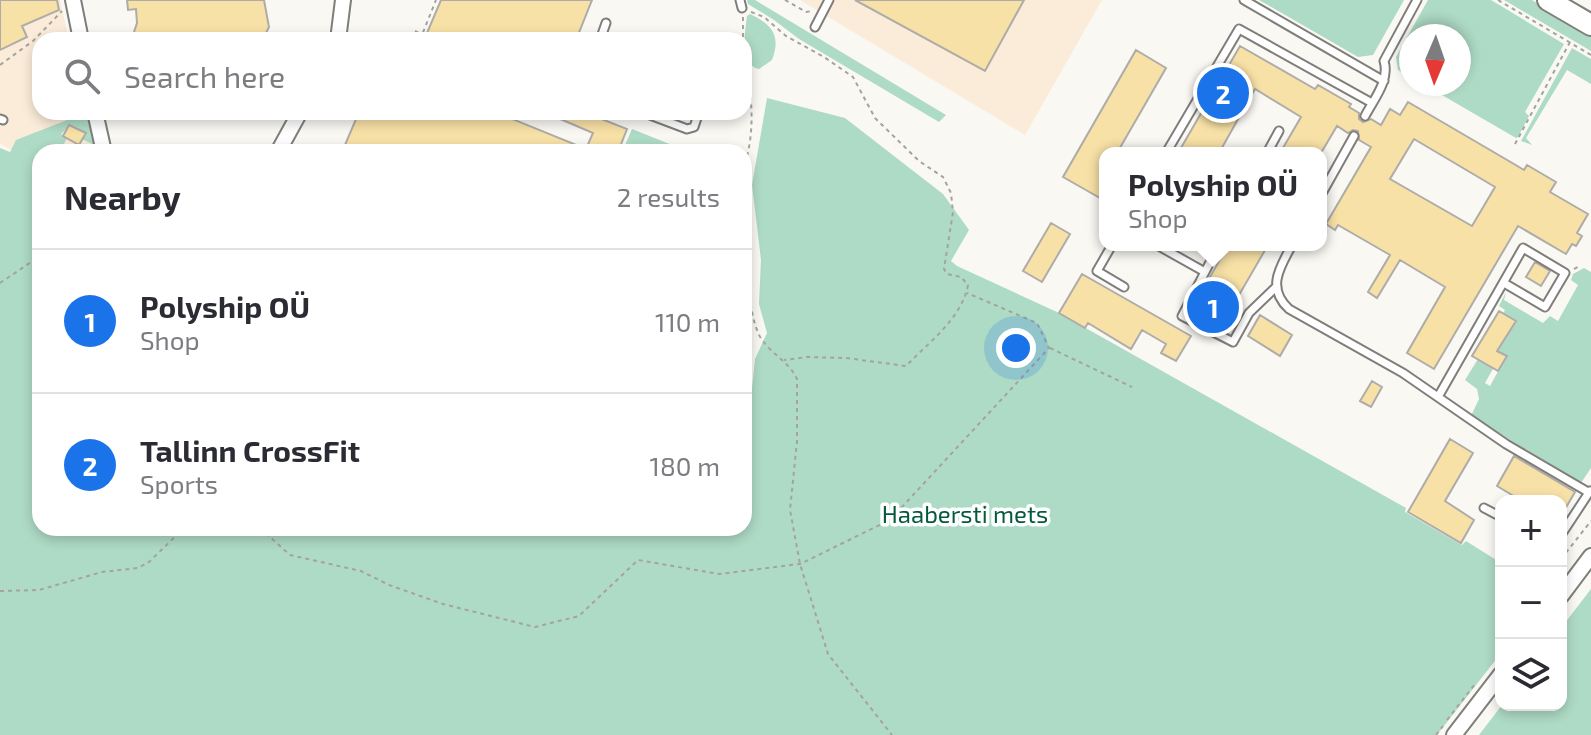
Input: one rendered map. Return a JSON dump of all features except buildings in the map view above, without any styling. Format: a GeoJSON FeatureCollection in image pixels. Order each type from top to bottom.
{"type":"FeatureCollection","features":[{"type":"Feature","properties":{"kind":"main road"},"geometry":{"type":"LineString","coordinates":[[1548,0],[1591,25]]}},
{"type":"Feature","properties":{"kind":"street"},"geometry":{"type":"LineString","coordinates":[[339,32],[343,0]]}},
{"type":"Feature","properties":{"kind":"street"},"geometry":{"type":"LineString","coordinates":[[70,4],[79,32]]}},
{"type":"Feature","properties":{"kind":"street"},"geometry":{"type":"LineString","coordinates":[[97,120],[102,144]]}},
{"type":"Feature","properties":{"kind":"street"},"geometry":{"type":"LineString","coordinates":[[282,144],[296,120]]}},
{"type":"Feature","properties":{"kind":"street"},"geometry":{"type":"LineString","coordinates":[[1567,589],[1590,561]]}},
{"type":"Feature","properties":{"kind":"street"},"geometry":{"type":"LineString","coordinates":[[1454,735],[1495,682]]}},
{"type":"Feature","properties":{"kind":"lane"},"geometry":{"type":"LineString","coordinates":[[815,27],[829,0]]}},
{"type":"Feature","properties":{"kind":"lane"},"geometry":{"type":"LineString","coordinates":[[1244,0],[1384,81]]}},
{"type":"Feature","properties":{"kind":"lane"},"geometry":{"type":"LineString","coordinates":[[1365,116],[1384,81],[1387,71],[1384,61],[1417,0]]}},
{"type":"Feature","properties":{"kind":"lane"},"geometry":{"type":"LineString","coordinates":[[603,32],[606,23]]}},
{"type":"Feature","properties":{"kind":"lane"},"geometry":{"type":"LineString","coordinates":[[1170,147],[1239,29],[1372,103]]}},
{"type":"Feature","properties":{"kind":"lane"},"geometry":{"type":"LineString","coordinates":[[663,120],[687,129],[694,127],[696,120]]}},
{"type":"Feature","properties":{"kind":"lane"},"geometry":{"type":"LineString","coordinates":[[1270,147],[1279,131]]}},
{"type":"Feature","properties":{"kind":"lane"},"geometry":{"type":"LineString","coordinates":[[1327,184],[1354,136]]}},
{"type":"Feature","properties":{"kind":"lane"},"geometry":{"type":"LineString","coordinates":[[1438,397],[1523,248],[1565,273],[1545,307],[1504,283]]}},
{"type":"Feature","properties":{"kind":"lane"},"geometry":{"type":"LineString","coordinates":[[1109,251],[1097,271],[1124,287]]}},
{"type":"Feature","properties":{"kind":"lane"},"geometry":{"type":"LineString","coordinates":[[1168,251],[1205,272]]}},
{"type":"Feature","properties":{"kind":"lane"},"geometry":{"type":"LineString","coordinates":[[1216,251],[1182,316],[1233,342],[1249,313],[1276,287]]}},
{"type":"Feature","properties":{"kind":"lane"},"geometry":{"type":"LineString","coordinates":[[1289,251],[1279,270],[1276,287],[1279,300],[1289,309],[1403,373],[1506,444],[1590,491],[1567,526]]}},
{"type":"Feature","properties":{"kind":"lane"},"geometry":{"type":"LineString","coordinates":[[1484,508],[1495,514]]}},
{"type":"Feature","properties":{"kind":"path"},"geometry":{"type":"LineString","coordinates":[[423,32],[436,0]]}},
{"type":"Feature","properties":{"kind":"path"},"geometry":{"type":"LineString","coordinates":[[785,0],[806,12],[812,10]]}},
{"type":"Feature","properties":{"kind":"path"},"geometry":{"type":"LineString","coordinates":[[1498,0],[1591,55]]}},
{"type":"Feature","properties":{"kind":"path"},"geometry":{"type":"LineString","coordinates":[[41,32],[70,4]]}},
{"type":"Feature","properties":{"kind":"path"},"geometry":{"type":"LineString","coordinates":[[426,4],[433,6]]}},
{"type":"Feature","properties":{"kind":"path"},"geometry":{"type":"LineString","coordinates":[[741,4],[743,32]]}},
{"type":"Feature","properties":{"kind":"path"},"geometry":{"type":"LineString","coordinates":[[741,4],[853,77],[875,118],[919,161],[943,177],[951,193],[953,212],[944,269],[947,274],[961,277],[968,285],[967,293],[954,315],[906,366],[846,358],[784,360]]}},
{"type":"Feature","properties":{"kind":"path"},"geometry":{"type":"LineString","coordinates":[[0,65],[32,42]]}},
{"type":"Feature","properties":{"kind":"path"},"geometry":{"type":"LineString","coordinates":[[1515,144],[1570,42]]}},
{"type":"Feature","properties":{"kind":"path"},"geometry":{"type":"LineString","coordinates":[[749,144],[752,120]]}},
{"type":"Feature","properties":{"kind":"path"},"geometry":{"type":"LineString","coordinates":[[0,283],[32,261]]}},
{"type":"Feature","properties":{"kind":"path"},"geometry":{"type":"LineString","coordinates":[[967,293],[1037,323],[1049,348],[1132,387]]}},
{"type":"Feature","properties":{"kind":"path"},"geometry":{"type":"LineString","coordinates":[[752,308],[757,333],[784,360],[797,379],[797,441],[790,510],[800,564],[828,654],[892,735]]}},
{"type":"Feature","properties":{"kind":"path"},"geometry":{"type":"LineString","coordinates":[[269,536],[290,555],[361,571],[389,585],[443,604],[535,627],[579,616],[638,560],[719,574],[800,564],[890,520],[1049,348]]}},
{"type":"Feature","properties":{"kind":"path"},"geometry":{"type":"LineString","coordinates":[[1567,551],[1591,521]]}},
{"type":"Feature","properties":{"kind":"path"},"geometry":{"type":"LineString","coordinates":[[0,591],[39,590],[102,572],[138,568],[149,562],[176,536]]}},
{"type":"Feature","properties":{"kind":"shaded area"},"geometry":{"type":"Polygon","coordinates":[[[0,0],[60,0],[67,32],[32,32],[32,120],[86,120],[90,144],[32,144],[32,162],[0,144],[0,0]]]}},
{"type":"Feature","properties":{"kind":"shaded area"},"geometry":{"type":"Polygon","coordinates":[[[800,0],[1102,0],[1025,135],[800,0]]]}},
{"type":"Feature","properties":{"kind":"green space"},"geometry":{"type":"Polygon","coordinates":[[[747,0],[755,0],[946,115],[939,122],[799,39],[748,4],[747,0]]]}},
{"type":"Feature","properties":{"kind":"green space"},"geometry":{"type":"Polygon","coordinates":[[[1259,0],[1404,0],[1373,55],[1358,57],[1259,0]]]}},
{"type":"Feature","properties":{"kind":"green space"},"geometry":{"type":"Polygon","coordinates":[[[1428,0],[1491,0],[1564,44],[1525,112],[1529,116],[1518,137],[1444,96],[1471,96],[1471,24],[1415,24],[1428,0]]]}},
{"type":"Feature","properties":{"kind":"green space"},"geometry":{"type":"Polygon","coordinates":[[[1504,0],[1532,0],[1591,36],[1591,51],[1504,0]]]}},
{"type":"Feature","properties":{"kind":"green space"},"geometry":{"type":"Polygon","coordinates":[[[750,14],[764,22],[775,38],[772,60],[759,69],[752,65],[752,32],[745,32],[750,14]]]}},
{"type":"Feature","properties":{"kind":"green space"},"geometry":{"type":"Polygon","coordinates":[[[1572,48],[1591,59],[1591,84],[1567,70],[1526,138],[1532,145],[1521,141],[1572,48]]]}},
{"type":"Feature","properties":{"kind":"green space","name":"Haabersti mets"},"geometry":{"type":"Polygon","coordinates":[[[767,98],[845,118],[943,194],[969,230],[951,261],[957,266],[1059,313],[1406,508],[1405,512],[1462,545],[1466,541],[1495,559],[1495,661],[1437,735],[0,735],[0,148],[10,152],[16,140],[67,120],[91,120],[97,144],[82,139],[85,133],[70,125],[61,134],[67,138],[64,144],[32,144],[32,536],[752,536],[752,388],[755,359],[767,333],[759,304],[761,260],[752,185],[767,98]]]}},
{"type":"Feature","properties":{"kind":"green space"},"geometry":{"type":"Polygon","coordinates":[[[632,129],[670,144],[625,144],[632,129]]]}},
{"type":"Feature","properties":{"kind":"green space"},"geometry":{"type":"Polygon","coordinates":[[[1584,268],[1591,272],[1591,468],[1581,483],[1471,416],[1479,399],[1477,389],[1465,380],[1478,359],[1499,358],[1485,383],[1490,386],[1506,357],[1497,351],[1516,321],[1503,313],[1505,310],[1499,306],[1506,292],[1504,300],[1543,323],[1550,316],[1558,321],[1578,285],[1571,280],[1573,274],[1584,268]]]}},
{"type":"Feature","properties":{"kind":"green space"},"geometry":{"type":"Polygon","coordinates":[[[1591,589],[1591,735],[1479,735],[1497,711],[1567,711],[1567,620],[1591,589]]]}},
{"type":"Feature","properties":{"kind":"place","name":"Tallinn CrossFit"},"geometry":{"type":"Point","coordinates":[1223,93]}},
{"type":"Feature","properties":{"kind":"place","name":"Polyship OÜ"},"geometry":{"type":"Point","coordinates":[1213,307]}}]}
